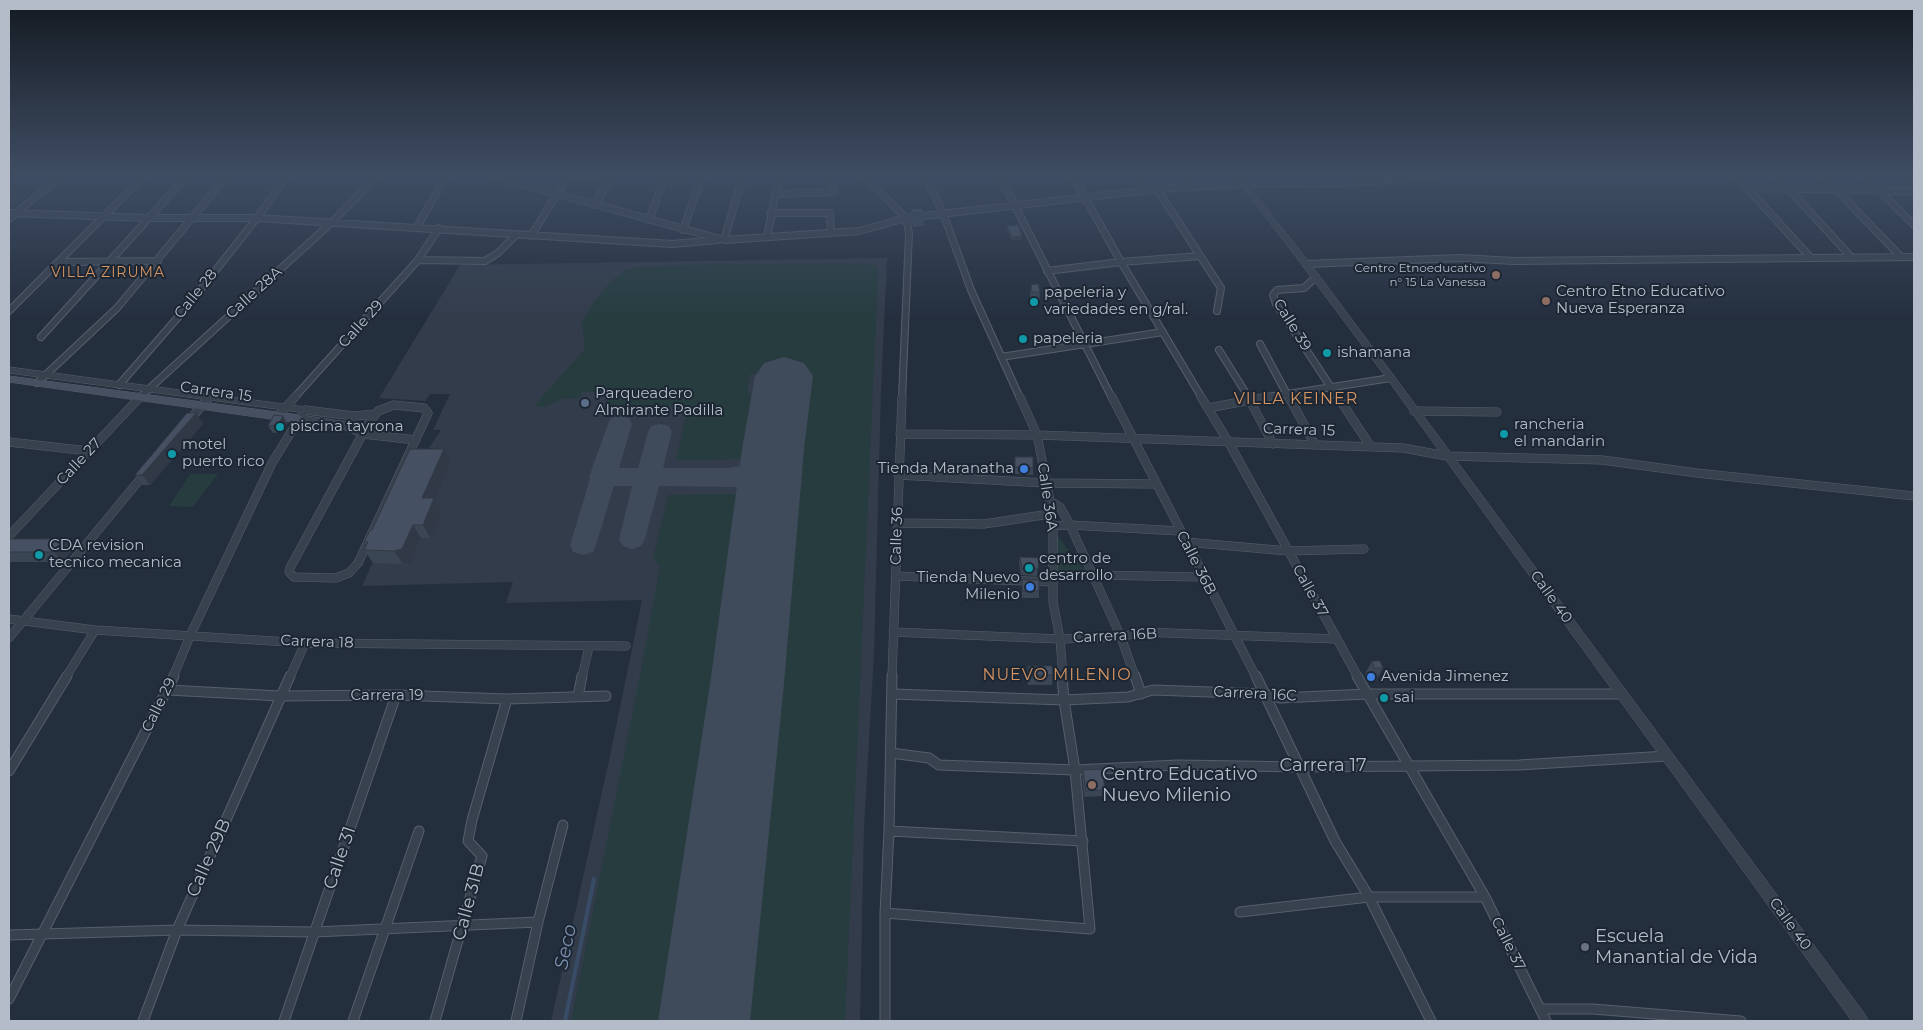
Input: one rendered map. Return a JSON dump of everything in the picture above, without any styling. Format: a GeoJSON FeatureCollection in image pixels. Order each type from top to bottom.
{"type":"FeatureCollection","features":[{"type":"Feature","properties":{"kind":"main road","name":"Carrera 15"},"geometry":{"type":"LineString","coordinates":[[10,378],[299,419]]}},
{"type":"Feature","properties":{"kind":"street"},"geometry":{"type":"LineString","coordinates":[[9,311],[95,224]]}},
{"type":"Feature","properties":{"kind":"street"},"geometry":{"type":"LineString","coordinates":[[41,337],[144,224]]}},
{"type":"Feature","properties":{"kind":"street"},"geometry":{"type":"LineString","coordinates":[[36,383],[117,308],[189,224]]}},
{"type":"Feature","properties":{"kind":"street","name":"Calle 28"},"geometry":{"type":"LineString","coordinates":[[119,385],[186,308],[252,224]]}},
{"type":"Feature","properties":{"kind":"street","name":"Calle 28A"},"geometry":{"type":"LineString","coordinates":[[150,389],[330,224]]}},
{"type":"Feature","properties":{"kind":"street"},"geometry":{"type":"LineString","coordinates":[[354,224],[672,244],[859,232],[886,224]]}},
{"type":"Feature","properties":{"kind":"street"},"geometry":{"type":"LineString","coordinates":[[530,236],[538,224]]}},
{"type":"Feature","properties":{"kind":"street"},"geometry":{"type":"LineString","coordinates":[[663,224],[724,240]]}},
{"type":"Feature","properties":{"kind":"street"},"geometry":{"type":"LineString","coordinates":[[683,230],[685,224]]}},
{"type":"Feature","properties":{"kind":"street"},"geometry":{"type":"LineString","coordinates":[[724,240],[729,224]]}},
{"type":"Feature","properties":{"kind":"street"},"geometry":{"type":"LineString","coordinates":[[767,237],[769,224]]}},
{"type":"Feature","properties":{"kind":"street"},"geometry":{"type":"LineString","coordinates":[[831,224],[832,233]]}},
{"type":"Feature","properties":{"kind":"street","name":"Calle 36"},"geometry":{"type":"LineString","coordinates":[[885,1021],[884,913],[889,831],[898,475],[909,233],[907,224]]}},
{"type":"Feature","properties":{"kind":"street","name":"Calle 36A"},"geometry":{"type":"LineString","coordinates":[[884,913],[1090,928],[1076,770],[1064,700],[1060,639],[1053,602],[1053,526],[1037,435],[971,290],[947,224]]}},
{"type":"Feature","properties":{"kind":"street","name":"Calle 36B"},"geometry":{"type":"LineString","coordinates":[[1025,224],[1202,577],[1265,694],[1335,841],[1369,897],[1431,1021]]}},
{"type":"Feature","properties":{"kind":"street","name":"Calle 37"},"geometry":{"type":"LineString","coordinates":[[1100,224],[1229,443],[1367,694],[1485,897],[1546,1021]]}},
{"type":"Feature","properties":{"kind":"street"},"geometry":{"type":"LineString","coordinates":[[1179,224],[1221,288],[1217,311]]}},
{"type":"Feature","properties":{"kind":"street","name":"Calle 40"},"geometry":{"type":"LineString","coordinates":[[1275,224],[1391,378],[1620,694],[1861,1021]]}},
{"type":"Feature","properties":{"kind":"street"},"geometry":{"type":"LineString","coordinates":[[1779,224],[1811,258]]}},
{"type":"Feature","properties":{"kind":"street"},"geometry":{"type":"LineString","coordinates":[[1821,224],[1852,258]]}},
{"type":"Feature","properties":{"kind":"street"},"geometry":{"type":"LineString","coordinates":[[1869,224],[1901,257]]}},
{"type":"Feature","properties":{"kind":"street","name":"Calle 29"},"geometry":{"type":"LineString","coordinates":[[278,416],[418,260],[439,228]]}},
{"type":"Feature","properties":{"kind":"street"},"geometry":{"type":"LineString","coordinates":[[418,260],[485,261],[498,253],[516,235]]}},
{"type":"Feature","properties":{"kind":"street"},"geometry":{"type":"LineString","coordinates":[[1047,271],[1121,262],[1200,256]]}},
{"type":"Feature","properties":{"kind":"street"},"geometry":{"type":"LineString","coordinates":[[1306,264],[1460,258],[1514,261],[1914,257]]}},
{"type":"Feature","properties":{"kind":"street"},"geometry":{"type":"LineString","coordinates":[[58,262],[158,261]]}},
{"type":"Feature","properties":{"kind":"street","name":"Calle 39"},"geometry":{"type":"LineString","coordinates":[[1316,277],[1304,288],[1277,290],[1273,295],[1276,304],[1371,447]]}},
{"type":"Feature","properties":{"kind":"street"},"geometry":{"type":"LineString","coordinates":[[1001,357],[1163,332]]}},
{"type":"Feature","properties":{"kind":"street"},"geometry":{"type":"LineString","coordinates":[[1260,344],[1315,445]]}},
{"type":"Feature","properties":{"kind":"street"},"geometry":{"type":"LineString","coordinates":[[1219,350],[1250,400],[1273,444]]}},
{"type":"Feature","properties":{"kind":"street","name":"Carrera 15"},"geometry":{"type":"LineString","coordinates":[[10,378],[21,371],[354,416],[375,414],[381,409],[394,404],[424,408],[428,413],[416,440],[363,434],[347,426],[299,419]]}},
{"type":"Feature","properties":{"kind":"street"},"geometry":{"type":"LineString","coordinates":[[1208,408],[1287,393],[1391,378]]}},
{"type":"Feature","properties":{"kind":"street","name":"Calle 27"},"geometry":{"type":"LineString","coordinates":[[9,536],[89,450],[150,389]]}},
{"type":"Feature","properties":{"kind":"street"},"geometry":{"type":"LineString","coordinates":[[183,428],[209,397]]}},
{"type":"Feature","properties":{"kind":"street","name":"Calle 29"},"geometry":{"type":"LineString","coordinates":[[9,999],[168,690],[190,636],[272,463],[306,410]]}},
{"type":"Feature","properties":{"kind":"street"},"geometry":{"type":"LineString","coordinates":[[1414,411],[1497,412]]}},
{"type":"Feature","properties":{"kind":"street"},"geometry":{"type":"LineString","coordinates":[[375,414],[290,568],[290,572],[294,577],[336,578],[354,569],[416,440]]}},
{"type":"Feature","properties":{"kind":"street","name":"Carrera 15"},"geometry":{"type":"LineString","coordinates":[[900,434],[1037,435],[1134,440],[1403,448],[1447,456],[1602,460],[1697,473],[1914,496]]}},
{"type":"Feature","properties":{"kind":"street"},"geometry":{"type":"LineString","coordinates":[[9,442],[89,450]]}},
{"type":"Feature","properties":{"kind":"street"},"geometry":{"type":"LineString","coordinates":[[9,638],[152,465]]}},
{"type":"Feature","properties":{"kind":"street"},"geometry":{"type":"LineString","coordinates":[[898,475],[1046,483],[1155,484]]}},
{"type":"Feature","properties":{"kind":"street"},"geometry":{"type":"LineString","coordinates":[[1050,501],[1060,508],[1070,525],[1121,637],[1141,694]]}},
{"type":"Feature","properties":{"kind":"street"},"geometry":{"type":"LineString","coordinates":[[898,523],[984,524],[1050,514]]}},
{"type":"Feature","properties":{"kind":"street"},"geometry":{"type":"LineString","coordinates":[[1053,526],[1070,525],[1180,531]]}},
{"type":"Feature","properties":{"kind":"street"},"geometry":{"type":"LineString","coordinates":[[1186,542],[1288,550],[1364,550]]}},
{"type":"Feature","properties":{"kind":"street"},"geometry":{"type":"LineString","coordinates":[[1093,575],[1202,577]]}},
{"type":"Feature","properties":{"kind":"street"},"geometry":{"type":"LineString","coordinates":[[895,576],[1053,582]]}},
{"type":"Feature","properties":{"kind":"street","name":"Carrera 18"},"geometry":{"type":"LineString","coordinates":[[9,619],[95,630],[305,643],[626,646]]}},
{"type":"Feature","properties":{"kind":"street"},"geometry":{"type":"LineString","coordinates":[[9,771],[95,630]]}},
{"type":"Feature","properties":{"kind":"street","name":"Carrera 16B"},"geometry":{"type":"LineString","coordinates":[[893,632],[1060,639],[1121,637],[1140,632],[1337,639]]}},
{"type":"Feature","properties":{"kind":"street","name":"Calle 29B"},"geometry":{"type":"LineString","coordinates":[[143,1021],[177,930],[305,643]]}},
{"type":"Feature","properties":{"kind":"street"},"geometry":{"type":"LineString","coordinates":[[578,696],[589,646]]}},
{"type":"Feature","properties":{"kind":"street","name":"Carrera 19"},"geometry":{"type":"LineString","coordinates":[[168,690],[280,696],[396,695],[507,699],[606,696]]}},
{"type":"Feature","properties":{"kind":"street","name":"Carrera 16C"},"geometry":{"type":"LineString","coordinates":[[892,694],[1064,700],[1128,697],[1153,690],[1265,694],[1280,698],[1367,694],[1620,694]]}},
{"type":"Feature","properties":{"kind":"street","name":"Calle 31"},"geometry":{"type":"LineString","coordinates":[[284,1021],[396,695]]}},
{"type":"Feature","properties":{"kind":"street","name":"Calle 31B"},"geometry":{"type":"LineString","coordinates":[[435,1021],[482,856],[468,841],[472,820],[507,699]]}},
{"type":"Feature","properties":{"kind":"street","name":"Carrera 17"},"geometry":{"type":"LineString","coordinates":[[891,753],[929,758],[939,765],[1076,770],[1178,765],[1301,767],[1519,765],[1667,756]]}},
{"type":"Feature","properties":{"kind":"street"},"geometry":{"type":"LineString","coordinates":[[516,1021],[538,922],[563,825]]}},
{"type":"Feature","properties":{"kind":"street"},"geometry":{"type":"LineString","coordinates":[[353,1021],[420,831]]}},
{"type":"Feature","properties":{"kind":"street"},"geometry":{"type":"LineString","coordinates":[[889,831],[1082,841]]}},
{"type":"Feature","properties":{"kind":"street"},"geometry":{"type":"LineString","coordinates":[[1240,912],[1369,897],[1485,897]]}},
{"type":"Feature","properties":{"kind":"street"},"geometry":{"type":"LineString","coordinates":[[9,935],[177,930],[314,932],[386,927],[538,922]]}},
{"type":"Feature","properties":{"kind":"street"},"geometry":{"type":"LineString","coordinates":[[1541,1009],[1593,1009],[1741,1021]]}},
{"type":"Feature","properties":{"kind":"shaded area"},"geometry":{"type":"Polygon","coordinates":[[[887,258],[881,390],[874,655],[864,828],[860,1021],[551,1021],[610,756],[642,600],[506,603],[513,582],[362,586],[376,555],[427,462],[433,448],[429,448],[441,430],[433,430],[450,394],[430,394],[425,401],[379,398],[460,265],[887,258]]]}},
{"type":"Feature","properties":{"kind":"green space"},"geometry":{"type":"Polygon","coordinates":[[[863,263],[874,265],[878,268],[878,274],[845,1021],[731,1021],[802,373],[750,374],[747,391],[759,404],[751,451],[747,456],[739,459],[676,460],[688,407],[686,406],[605,407],[609,392],[582,392],[579,398],[562,399],[544,407],[534,406],[585,349],[582,322],[594,302],[610,282],[626,270],[635,267],[709,264],[863,263]]]}},
{"type":"Feature","properties":{"kind":"green space"},"geometry":{"type":"Polygon","coordinates":[[[190,474],[218,474],[193,507],[169,506],[190,474]]]}},
{"type":"Feature","properties":{"kind":"green space"},"geometry":{"type":"Polygon","coordinates":[[[731,494],[743,499],[745,504],[670,1021],[571,1021],[643,660],[660,566],[653,559],[668,495],[731,494]]]}},
{"type":"Feature","properties":{"kind":"green space"},"geometry":{"type":"Polygon","coordinates":[[[1056,534],[1085,571],[1057,571],[1056,534]]]}},
{"type":"Feature","properties":{"kind":"building"},"geometry":{"type":"Polygon","coordinates":[[[1018,225],[1022,236],[1012,237],[1007,226],[1018,225]]]}},
{"type":"Feature","properties":{"kind":"building"},"geometry":{"type":"Polygon","coordinates":[[[1038,284],[1040,292],[1032,292],[1031,285],[1038,284]]]}},
{"type":"Feature","properties":{"kind":"building"},"geometry":{"type":"Polygon","coordinates":[[[187,413],[196,413],[142,475],[135,475],[187,413]]]}},
{"type":"Feature","properties":{"kind":"building"},"geometry":{"type":"Polygon","coordinates":[[[274,415],[283,416],[278,425],[268,426],[274,415]]]}},
{"type":"Feature","properties":{"kind":"building"},"geometry":{"type":"Polygon","coordinates":[[[410,449],[444,449],[422,498],[434,498],[423,525],[413,525],[402,549],[394,551],[364,550],[368,542],[364,542],[370,530],[372,530],[410,449]]]}},
{"type":"Feature","properties":{"kind":"building"},"geometry":{"type":"Polygon","coordinates":[[[1015,457],[1033,457],[1033,468],[1015,467],[1015,457]]]}},
{"type":"Feature","properties":{"kind":"building"},"geometry":{"type":"Polygon","coordinates":[[[9,539],[63,539],[54,552],[9,552],[9,539]]]}},
{"type":"Feature","properties":{"kind":"building"},"geometry":{"type":"Polygon","coordinates":[[[1020,557],[1039,558],[1038,569],[1022,569],[1020,557]]]}},
{"type":"Feature","properties":{"kind":"building"},"geometry":{"type":"Polygon","coordinates":[[[1022,580],[1039,580],[1039,591],[1023,591],[1022,580]]]}},
{"type":"Feature","properties":{"kind":"building"},"geometry":{"type":"Polygon","coordinates":[[[1372,661],[1380,661],[1383,668],[1374,668],[1372,661]]]}},
{"type":"Feature","properties":{"kind":"building"},"geometry":{"type":"Polygon","coordinates":[[[1028,666],[1052,666],[1053,675],[1029,675],[1028,666]]]}},
{"type":"Feature","properties":{"kind":"building","name":"Centro Educativo Nuevo Milenio"},"geometry":{"type":"Polygon","coordinates":[[[1102,769],[1105,790],[1086,791],[1083,770],[1102,769]]]}},
{"type":"Feature","properties":{"kind":"waterway","name":"Seco"},"geometry":{"type":"LineString","coordinates":[[565,1021],[594,879]]}},
{"type":"Feature","properties":{"kind":"taxiway"},"geometry":{"type":"LineString","coordinates":[[604,477],[620,424]]}},
{"type":"Feature","properties":{"kind":"taxiway"},"geometry":{"type":"LineString","coordinates":[[654,477],[649,472],[660,432]]}},
{"type":"Feature","properties":{"kind":"taxiway"},"geometry":{"type":"LineString","coordinates":[[729,477],[757,471],[768,462],[773,449]]}},
{"type":"Feature","properties":{"kind":"taxiway"},"geometry":{"type":"LineString","coordinates":[[583,545],[604,477]]}},
{"type":"Feature","properties":{"kind":"taxiway"},"geometry":{"type":"LineString","coordinates":[[604,477],[654,477]]}},
{"type":"Feature","properties":{"kind":"taxiway"},"geometry":{"type":"LineString","coordinates":[[632,539],[646,483],[654,477]]}},
{"type":"Feature","properties":{"kind":"taxiway"},"geometry":{"type":"LineString","coordinates":[[654,477],[729,477]]}},
{"type":"Feature","properties":{"kind":"taxiway"},"geometry":{"type":"LineString","coordinates":[[729,477],[741,479],[756,486],[768,502]]}},
{"type":"Feature","properties":{"kind":"runway"},"geometry":{"type":"LineString","coordinates":[[704,1021],[747,684],[773,449],[784,376]]}},
{"type":"Feature","properties":{"kind":"place","name":"Centro Etnoeducativo n° 15 La Vanessa"},"geometry":{"type":"Point","coordinates":[1496,275]}},
{"type":"Feature","properties":{"kind":"place","name":"Centro Etno Educativo Nueva Esperanza"},"geometry":{"type":"Point","coordinates":[1546,301]}},
{"type":"Feature","properties":{"kind":"place","name":"papeleria y variedades en g/ral."},"geometry":{"type":"Point","coordinates":[1034,302]}},
{"type":"Feature","properties":{"kind":"place","name":"papeleria"},"geometry":{"type":"Point","coordinates":[1023,339]}},
{"type":"Feature","properties":{"kind":"place","name":"ishamana"},"geometry":{"type":"Point","coordinates":[1327,353]}},
{"type":"Feature","properties":{"kind":"place","name":"Parqueadero Almirante Padilla"},"geometry":{"type":"Point","coordinates":[585,403]}},
{"type":"Feature","properties":{"kind":"place","name":"piscina tayrona"},"geometry":{"type":"Point","coordinates":[280,427]}},
{"type":"Feature","properties":{"kind":"place","name":"rancheria el mandarin"},"geometry":{"type":"Point","coordinates":[1504,434]}},
{"type":"Feature","properties":{"kind":"place","name":"motel puerto rico"},"geometry":{"type":"Point","coordinates":[172,454]}},
{"type":"Feature","properties":{"kind":"place","name":"Tienda Maranatha"},"geometry":{"type":"Point","coordinates":[1024,469]}},
{"type":"Feature","properties":{"kind":"place","name":"CDA revision tecnico mecanica"},"geometry":{"type":"Point","coordinates":[39,555]}},
{"type":"Feature","properties":{"kind":"place","name":"centro de desarrollo"},"geometry":{"type":"Point","coordinates":[1029,568]}},
{"type":"Feature","properties":{"kind":"place","name":"Tienda Nuevo Milenio"},"geometry":{"type":"Point","coordinates":[1030,587]}},
{"type":"Feature","properties":{"kind":"place","name":"Avenida Jimenez"},"geometry":{"type":"Point","coordinates":[1371,677]}},
{"type":"Feature","properties":{"kind":"place","name":"sai"},"geometry":{"type":"Point","coordinates":[1384,698]}},
{"type":"Feature","properties":{"kind":"place","name":"Centro Educativo Nuevo Milenio"},"geometry":{"type":"Point","coordinates":[1092,785]}},
{"type":"Feature","properties":{"kind":"place","name":"Escuela Manantial de Vida"},"geometry":{"type":"Point","coordinates":[1585,947]}},
{"type":"Feature","properties":{"kind":"district","name":"VILLA ZIRUMA"},"geometry":{"type":"Point","coordinates":[108,273]}},
{"type":"Feature","properties":{"kind":"district","name":"VILLA KEINER"},"geometry":{"type":"Point","coordinates":[1296,399]}},
{"type":"Feature","properties":{"kind":"district","name":"NUEVO MILENIO"},"geometry":{"type":"Point","coordinates":[1057,675]}}]}
